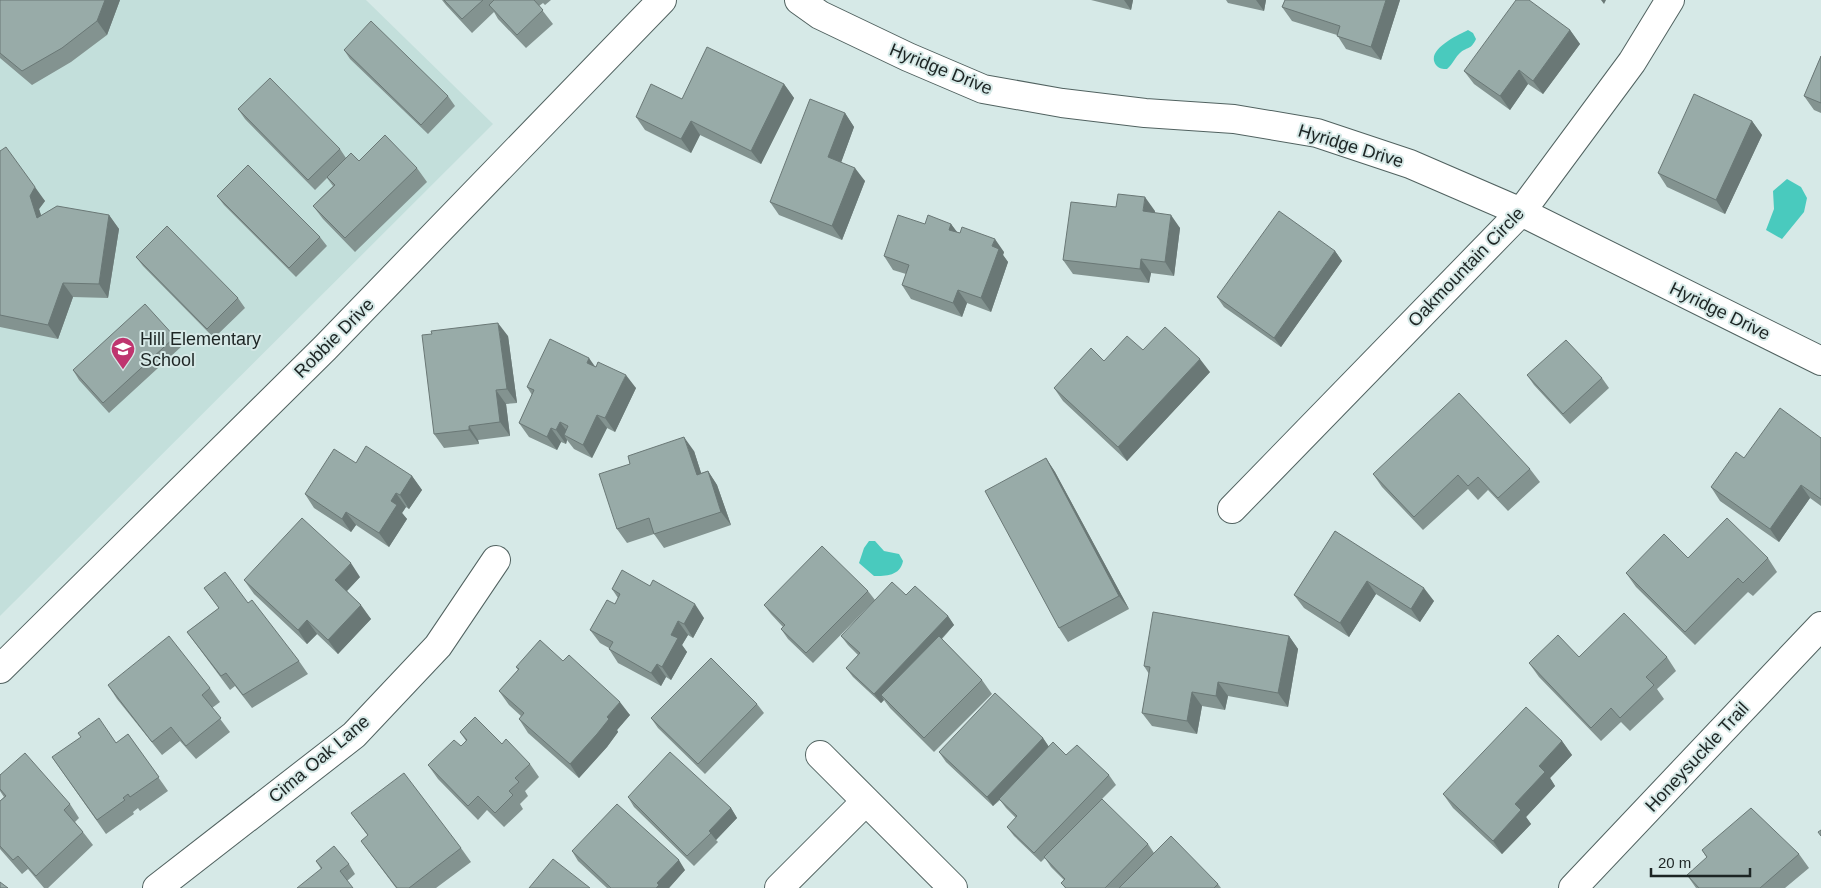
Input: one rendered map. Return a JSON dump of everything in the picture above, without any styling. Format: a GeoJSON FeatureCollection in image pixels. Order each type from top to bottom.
{"type":"FeatureCollection","features":[{"type":"Feature","properties":{"kind":"street","name":"Robbie Drive"},"geometry":{"type":"LineString","coordinates":[[0,669],[325,348],[662,0]]}},
{"type":"Feature","properties":{"kind":"street","name":"Hyridge Drive"},"geometry":{"type":"LineString","coordinates":[[799,0],[820,15],[908,57],[983,89],[1062,103],[1145,113],[1234,118],[1317,133],[1410,164],[1521,212],[1821,362]]}},
{"type":"Feature","properties":{"kind":"street","name":"Oakmountain Circle"},"geometry":{"type":"LineString","coordinates":[[1232,509],[1521,212],[1632,62],[1670,0]]}},
{"type":"Feature","properties":{"kind":"street","name":"Cima Oak Lane"},"geometry":{"type":"LineString","coordinates":[[157,888],[354,734],[438,646],[496,560]]}},
{"type":"Feature","properties":{"kind":"street","name":"Honeysuckle Trail"},"geometry":{"type":"LineString","coordinates":[[1573,888],[1821,626]]}},
{"type":"Feature","properties":{"kind":"street"},"geometry":{"type":"LineString","coordinates":[[820,755],[953,888]]}},
{"type":"Feature","properties":{"kind":"street"},"geometry":{"type":"LineString","coordinates":[[779,888],[866,801]]}},
{"type":"Feature","properties":{"kind":"shaded area","name":"Hill Elementary School"},"geometry":{"type":"Polygon","coordinates":[[[0,0],[366,0],[493,124],[0,616],[0,0]]]}},
{"type":"Feature","properties":{"kind":"water"},"geometry":{"type":"Polygon","coordinates":[[[1468,30],[1473,33],[1476,39],[1472,45],[1463,50],[1447,69],[1437,66],[1434,59],[1439,49],[1451,39],[1468,30]]]}},
{"type":"Feature","properties":{"kind":"water"},"geometry":{"type":"Polygon","coordinates":[[[1787,179],[1801,187],[1807,198],[1804,212],[1782,239],[1766,230],[1774,209],[1773,191],[1787,179]]]}},
{"type":"Feature","properties":{"kind":"water"},"geometry":{"type":"Polygon","coordinates":[[[869,541],[875,541],[884,551],[899,554],[903,561],[899,570],[888,575],[874,576],[859,563],[864,548],[869,541]]]}},
{"type":"Feature","properties":{"kind":"building"},"geometry":{"type":"Polygon","coordinates":[[[0,0],[105,0],[97,21],[62,48],[22,71],[0,53],[0,0]]]}},
{"type":"Feature","properties":{"kind":"building"},"geometry":{"type":"Polygon","coordinates":[[[444,0],[483,0],[462,19],[444,0]]]}},
{"type":"Feature","properties":{"kind":"building"},"geometry":{"type":"Polygon","coordinates":[[[494,0],[534,0],[543,10],[517,35],[489,5],[494,0]]]}},
{"type":"Feature","properties":{"kind":"building"},"geometry":{"type":"Polygon","coordinates":[[[1285,0],[1386,0],[1371,47],[1337,36],[1340,26],[1282,7],[1285,0]]]}},
{"type":"Feature","properties":{"kind":"building"},"geometry":{"type":"Polygon","coordinates":[[[1516,0],[1529,0],[1570,30],[1533,81],[1519,70],[1500,96],[1464,71],[1516,0]]]}},
{"type":"Feature","properties":{"kind":"building"},"geometry":{"type":"Polygon","coordinates":[[[371,21],[448,96],[421,125],[344,50],[371,21]]]}},
{"type":"Feature","properties":{"kind":"building"},"geometry":{"type":"Polygon","coordinates":[[[707,47],[784,84],[751,151],[691,121],[681,139],[636,117],[651,84],[682,99],[707,47]]]}},
{"type":"Feature","properties":{"kind":"building"},"geometry":{"type":"Polygon","coordinates":[[[1821,56],[1821,103],[1804,96],[1821,56]]]}},
{"type":"Feature","properties":{"kind":"building"},"geometry":{"type":"Polygon","coordinates":[[[270,78],[340,149],[308,180],[238,109],[270,78]]]}},
{"type":"Feature","properties":{"kind":"building"},"geometry":{"type":"Polygon","coordinates":[[[1694,94],[1752,121],[1716,200],[1658,173],[1694,94]]]}},
{"type":"Feature","properties":{"kind":"building"},"geometry":{"type":"Polygon","coordinates":[[[810,99],[845,113],[828,157],[855,168],[832,226],[770,202],[810,99]]]}},
{"type":"Feature","properties":{"kind":"building"},"geometry":{"type":"Polygon","coordinates":[[[385,135],[417,168],[345,238],[313,206],[335,185],[327,177],[351,153],[359,161],[385,135]]]}},
{"type":"Feature","properties":{"kind":"building"},"geometry":{"type":"Polygon","coordinates":[[[6,147],[35,187],[30,196],[37,218],[57,206],[109,215],[99,284],[63,283],[48,325],[0,315],[0,151],[6,147]]]}},
{"type":"Feature","properties":{"kind":"building"},"geometry":{"type":"Polygon","coordinates":[[[248,165],[320,237],[289,268],[217,196],[248,165]]]}},
{"type":"Feature","properties":{"kind":"building"},"geometry":{"type":"Polygon","coordinates":[[[1118,194],[1145,197],[1143,211],[1171,215],[1165,262],[1141,259],[1140,269],[1063,260],[1071,202],[1116,207],[1118,194]]]}},
{"type":"Feature","properties":{"kind":"building"},"geometry":{"type":"Polygon","coordinates":[[[1279,211],[1335,251],[1274,338],[1217,297],[1279,211]]]}},
{"type":"Feature","properties":{"kind":"building"},"geometry":{"type":"Polygon","coordinates":[[[898,215],[925,224],[928,215],[951,224],[949,230],[960,233],[962,227],[995,239],[992,246],[999,249],[981,298],[958,290],[953,303],[902,285],[909,265],[884,256],[898,215]]]}},
{"type":"Feature","properties":{"kind":"building"},"geometry":{"type":"Polygon","coordinates":[[[167,226],[238,298],[207,329],[136,257],[167,226]]]}},
{"type":"Feature","properties":{"kind":"building"},"geometry":{"type":"Polygon","coordinates":[[[145,304],[175,337],[103,403],[73,370],[145,304]]]}},
{"type":"Feature","properties":{"kind":"building"},"geometry":{"type":"Polygon","coordinates":[[[498,323],[507,389],[496,390],[500,422],[469,426],[469,430],[434,434],[422,335],[432,334],[431,331],[498,323]]]}},
{"type":"Feature","properties":{"kind":"building"},"geometry":{"type":"Polygon","coordinates":[[[1165,327],[1200,359],[1118,447],[1054,388],[1091,348],[1104,361],[1127,336],[1143,350],[1165,327]]]}},
{"type":"Feature","properties":{"kind":"building"},"geometry":{"type":"Polygon","coordinates":[[[550,339],[589,358],[587,363],[596,367],[598,362],[626,375],[605,418],[597,415],[583,445],[564,435],[568,426],[560,422],[556,430],[551,428],[547,437],[519,423],[534,390],[527,387],[550,339]]]}},
{"type":"Feature","properties":{"kind":"building"},"geometry":{"type":"Polygon","coordinates":[[[1566,340],[1602,378],[1563,414],[1527,375],[1566,340]]]}},
{"type":"Feature","properties":{"kind":"building"},"geometry":{"type":"Polygon","coordinates":[[[1459,393],[1530,469],[1498,498],[1478,477],[1468,486],[1458,475],[1414,517],[1373,474],[1459,393]]]}},
{"type":"Feature","properties":{"kind":"building"},"geometry":{"type":"Polygon","coordinates":[[[1780,408],[1821,438],[1821,499],[1801,485],[1770,529],[1711,487],[1736,452],[1744,458],[1780,408]]]}},
{"type":"Feature","properties":{"kind":"building"},"geometry":{"type":"Polygon","coordinates":[[[684,437],[697,475],[708,471],[721,512],[654,534],[649,518],[617,529],[599,474],[630,464],[628,456],[684,437]]]}},
{"type":"Feature","properties":{"kind":"building"},"geometry":{"type":"Polygon","coordinates":[[[366,446],[412,476],[400,495],[396,493],[391,501],[397,505],[379,533],[346,512],[342,519],[305,494],[334,449],[356,463],[366,446]]]}},
{"type":"Feature","properties":{"kind":"building"},"geometry":{"type":"Polygon","coordinates":[[[1046,458],[1119,596],[1059,628],[985,491],[1046,458]]]}},
{"type":"Feature","properties":{"kind":"building"},"geometry":{"type":"Polygon","coordinates":[[[302,518],[351,563],[335,580],[361,605],[328,640],[307,620],[298,630],[244,580],[302,518]]]}},
{"type":"Feature","properties":{"kind":"building"},"geometry":{"type":"Polygon","coordinates":[[[1727,518],[1768,558],[1743,583],[1738,578],[1685,632],[1626,573],[1664,534],[1688,558],[1727,518]]]}},
{"type":"Feature","properties":{"kind":"building"},"geometry":{"type":"Polygon","coordinates":[[[1335,531],[1424,588],[1411,609],[1367,581],[1340,623],[1294,595],[1335,531]]]}},
{"type":"Feature","properties":{"kind":"building"},"geometry":{"type":"Polygon","coordinates":[[[822,546],[868,591],[806,653],[781,629],[785,625],[764,605],[822,546]]]}},
{"type":"Feature","properties":{"kind":"building"},"geometry":{"type":"Polygon","coordinates":[[[622,570],[650,586],[653,580],[695,604],[684,624],[678,621],[671,635],[678,638],[662,667],[657,664],[651,673],[609,649],[613,642],[590,630],[607,600],[615,604],[620,594],[612,589],[622,570]]]}},
{"type":"Feature","properties":{"kind":"building"},"geometry":{"type":"Polygon","coordinates":[[[225,572],[248,603],[252,600],[299,661],[243,695],[226,673],[221,676],[187,632],[219,608],[204,588],[225,572]]]}},
{"type":"Feature","properties":{"kind":"building"},"geometry":{"type":"Polygon","coordinates":[[[892,582],[906,595],[915,586],[948,616],[874,694],[846,668],[860,653],[841,636],[892,582]]]}},
{"type":"Feature","properties":{"kind":"building"},"geometry":{"type":"Polygon","coordinates":[[[1153,612],[1289,636],[1278,693],[1218,682],[1216,696],[1192,692],[1187,721],[1142,713],[1150,667],[1144,666],[1153,612]]]}},
{"type":"Feature","properties":{"kind":"building"},"geometry":{"type":"Polygon","coordinates":[[[1624,613],[1667,657],[1646,677],[1654,685],[1620,718],[1611,708],[1591,728],[1529,663],[1558,635],[1579,657],[1624,613]]]}},
{"type":"Feature","properties":{"kind":"building"},"geometry":{"type":"Polygon","coordinates":[[[169,636],[210,688],[202,695],[221,718],[186,746],[171,727],[152,742],[108,685],[169,636]]]}},
{"type":"Feature","properties":{"kind":"building"},"geometry":{"type":"Polygon","coordinates":[[[939,636],[982,680],[924,738],[881,695],[939,636]]]}},
{"type":"Feature","properties":{"kind":"building"},"geometry":{"type":"Polygon","coordinates":[[[540,640],[563,661],[569,655],[620,702],[607,717],[609,719],[597,734],[570,764],[519,719],[524,713],[499,691],[519,669],[516,667],[540,640]]]}},
{"type":"Feature","properties":{"kind":"building"},"geometry":{"type":"Polygon","coordinates":[[[711,658],[757,704],[698,764],[651,718],[711,658]]]}},
{"type":"Feature","properties":{"kind":"building"},"geometry":{"type":"Polygon","coordinates":[[[995,693],[1043,738],[987,797],[939,752],[995,693]]]}},
{"type":"Feature","properties":{"kind":"building"},"geometry":{"type":"Polygon","coordinates":[[[1526,707],[1562,741],[1539,766],[1545,772],[1515,804],[1521,810],[1493,841],[1443,794],[1526,707]]]}},
{"type":"Feature","properties":{"kind":"building"},"geometry":{"type":"Polygon","coordinates":[[[475,717],[502,744],[506,739],[530,764],[515,778],[519,782],[509,791],[513,795],[495,813],[478,796],[468,806],[428,765],[454,740],[461,746],[467,740],[460,732],[475,717]]]}},
{"type":"Feature","properties":{"kind":"building"},"geometry":{"type":"Polygon","coordinates":[[[99,718],[116,743],[128,734],[159,777],[130,797],[128,794],[123,798],[125,800],[97,820],[52,757],[81,737],[78,733],[99,718]]]}},
{"type":"Feature","properties":{"kind":"building"},"geometry":{"type":"Polygon","coordinates":[[[1053,742],[1066,755],[1077,745],[1109,775],[1034,853],[1007,827],[1017,816],[999,799],[1053,742]]]}},
{"type":"Feature","properties":{"kind":"building"},"geometry":{"type":"Polygon","coordinates":[[[670,752],[731,808],[709,831],[711,833],[687,856],[628,797],[670,752]]]}},
{"type":"Feature","properties":{"kind":"building"},"geometry":{"type":"Polygon","coordinates":[[[25,753],[70,804],[64,810],[83,832],[36,876],[18,856],[13,860],[0,846],[0,801],[6,796],[0,789],[0,775],[25,753]]]}},
{"type":"Feature","properties":{"kind":"building"},"geometry":{"type":"Polygon","coordinates":[[[404,773],[461,848],[409,888],[397,888],[361,841],[368,835],[351,813],[404,773]]]}},
{"type":"Feature","properties":{"kind":"building"},"geometry":{"type":"Polygon","coordinates":[[[1102,799],[1148,844],[1105,888],[1066,888],[1061,883],[1065,879],[1044,857],[1102,799]]]}},
{"type":"Feature","properties":{"kind":"building"},"geometry":{"type":"Polygon","coordinates":[[[617,804],[679,860],[657,883],[659,885],[656,888],[611,888],[572,851],[617,804]]]}},
{"type":"Feature","properties":{"kind":"building"},"geometry":{"type":"Polygon","coordinates":[[[1751,808],[1799,854],[1760,888],[1699,888],[1687,875],[1707,857],[1702,850],[1751,808]]]}},
{"type":"Feature","properties":{"kind":"building"},"geometry":{"type":"Polygon","coordinates":[[[1171,836],[1218,884],[1214,888],[1119,888],[1171,836]]]}},
{"type":"Feature","properties":{"kind":"building"},"geometry":{"type":"Polygon","coordinates":[[[334,846],[349,864],[340,871],[353,888],[297,888],[322,868],[316,861],[334,846]]]}},
{"type":"Feature","properties":{"kind":"building"},"geometry":{"type":"Polygon","coordinates":[[[553,859],[590,888],[529,888],[553,859]]]}},
{"type":"Feature","properties":{"kind":"building"},"geometry":{"type":"Polygon","coordinates":[[[0,882],[8,888],[0,888],[0,882]]]}},
{"type":"Feature","properties":{"kind":"place","name":"Hill Elementary School"},"geometry":{"type":"Point","coordinates":[123,370]}}]}
